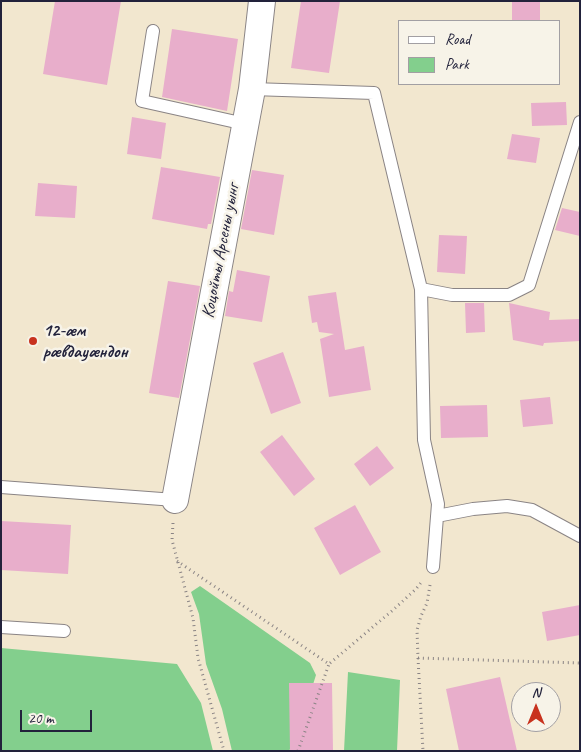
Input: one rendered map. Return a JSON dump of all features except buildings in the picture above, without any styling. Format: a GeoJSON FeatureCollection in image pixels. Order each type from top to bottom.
{"type":"FeatureCollection","features":[{"type":"Feature","properties":{"kind":"street","name":"Коцойты Арсены уынг"},"geometry":{"type":"LineString","coordinates":[[175,500],[252,88],[262,1]]}},
{"type":"Feature","properties":{"kind":"lane"},"geometry":{"type":"LineString","coordinates":[[153,31],[142,101],[245,124]]}},
{"type":"Feature","properties":{"kind":"lane"},"geometry":{"type":"LineString","coordinates":[[252,88],[374,93],[421,289],[424,440],[438,504],[433,567]]}},
{"type":"Feature","properties":{"kind":"lane"},"geometry":{"type":"LineString","coordinates":[[421,289],[452,295],[509,295],[529,285],[580,122]]}},
{"type":"Feature","properties":{"kind":"lane"},"geometry":{"type":"LineString","coordinates":[[1,488],[175,500]]}},
{"type":"Feature","properties":{"kind":"lane"},"geometry":{"type":"LineString","coordinates":[[437,516],[473,509],[507,506],[532,510],[580,536]]}},
{"type":"Feature","properties":{"kind":"lane"},"geometry":{"type":"LineString","coordinates":[[1,627],[64,631]]}},
{"type":"Feature","properties":{"kind":"path"},"geometry":{"type":"LineString","coordinates":[[175,500],[172,540],[193,618],[198,658],[224,751]]}},
{"type":"Feature","properties":{"kind":"path"},"geometry":{"type":"LineString","coordinates":[[178,561],[329,664]]}},
{"type":"Feature","properties":{"kind":"path"},"geometry":{"type":"LineString","coordinates":[[423,751],[417,630],[427,603],[433,567]]}},
{"type":"Feature","properties":{"kind":"path"},"geometry":{"type":"LineString","coordinates":[[298,751],[329,664],[416,589],[433,567]]}},
{"type":"Feature","properties":{"kind":"path"},"geometry":{"type":"LineString","coordinates":[[418,658],[580,663]]}},
{"type":"Feature","properties":{"kind":"green space"},"geometry":{"type":"Polygon","coordinates":[[[200,586],[310,663],[316,675],[297,735],[289,751],[232,751],[222,709],[206,664],[199,614],[191,592],[200,586]]]}},
{"type":"Feature","properties":{"kind":"green space"},"geometry":{"type":"Polygon","coordinates":[[[1,648],[177,664],[201,703],[213,751],[1,751],[1,648]]]}},
{"type":"Feature","properties":{"kind":"green space"},"geometry":{"type":"Polygon","coordinates":[[[348,672],[400,680],[397,751],[344,751],[348,672]]]}},
{"type":"Feature","properties":{"kind":"place","name":"12-æм рӕвдауӕндон"},"geometry":{"type":"Point","coordinates":[33,341]}}]}
